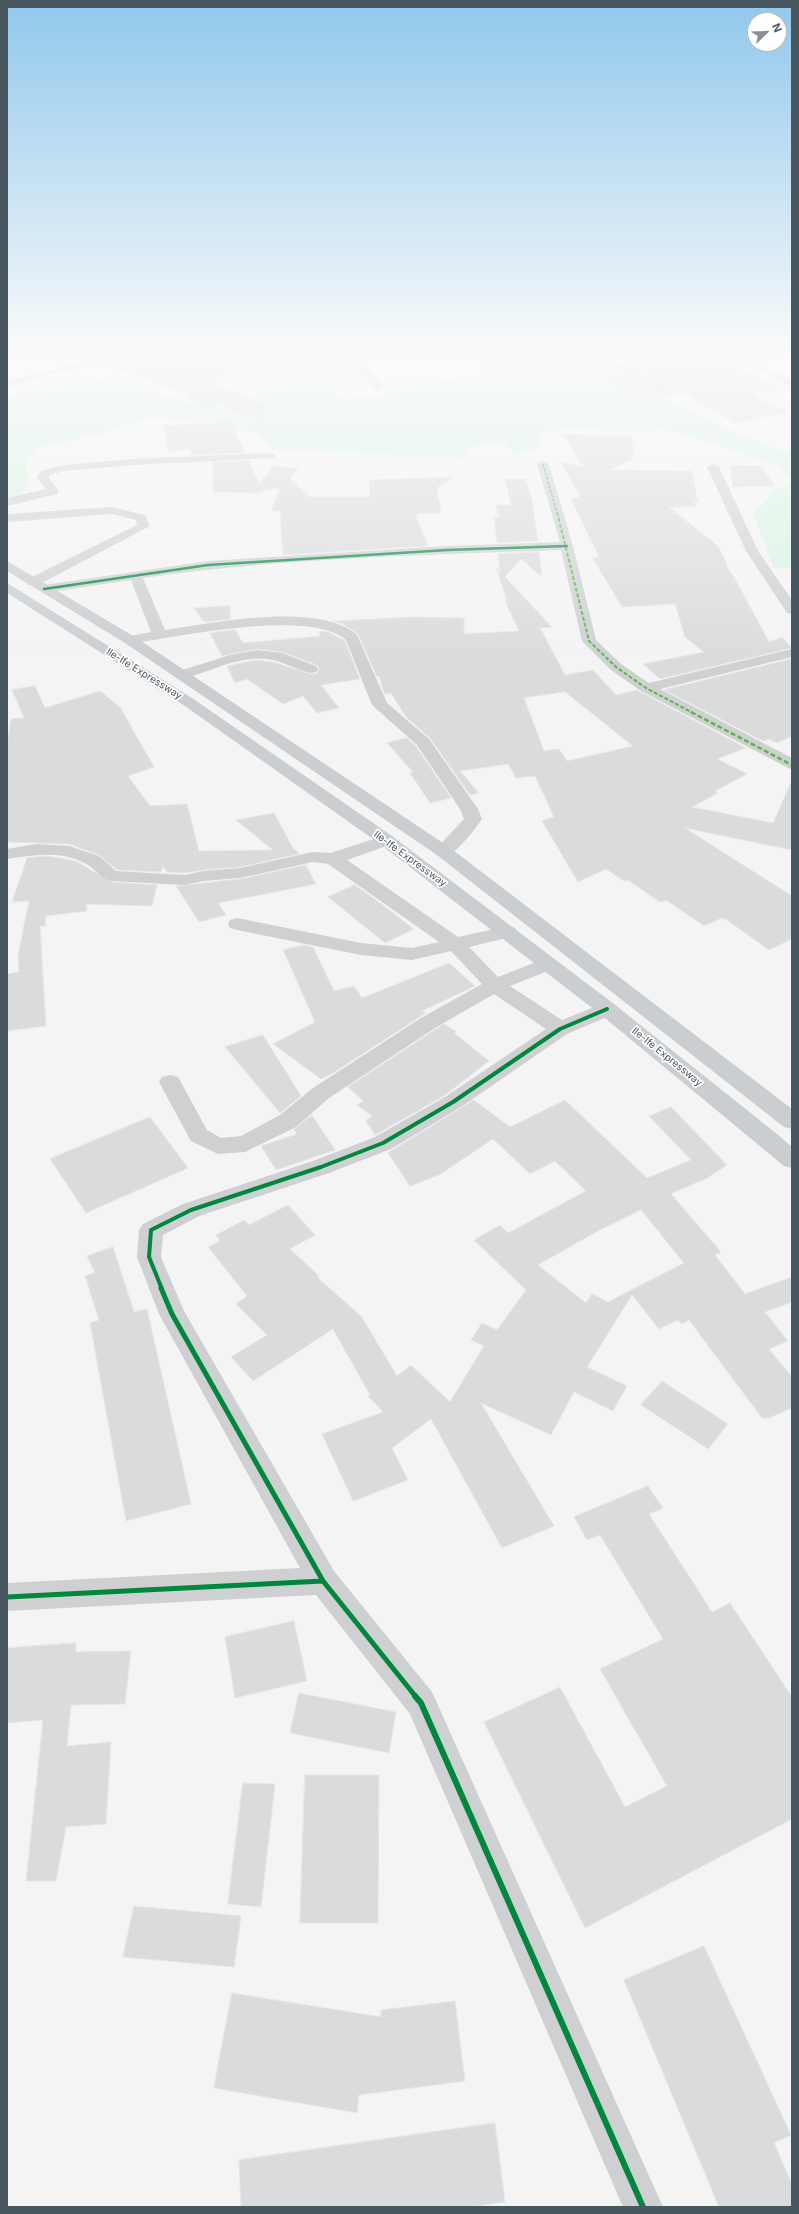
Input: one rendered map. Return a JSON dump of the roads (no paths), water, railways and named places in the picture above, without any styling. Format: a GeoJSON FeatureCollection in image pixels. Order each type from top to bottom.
{"type":"FeatureCollection","features":[{"type":"Feature","properties":{"kind":"main road","name":"Ile-Ife Expressway"},"geometry":{"type":"LineString","coordinates":[[7,565],[130,640],[443,851],[792,1121]]}},
{"type":"Feature","properties":{"kind":"main road","name":"Ile-Ife Expressway"},"geometry":{"type":"LineString","coordinates":[[7,587],[187,701],[386,840],[508,932],[546,965],[607,1009],[792,1160]]}},
{"type":"Feature","properties":{"kind":"street"},"geometry":{"type":"LineString","coordinates":[[7,502],[53,491],[43,478],[45,473],[63,468],[133,462],[238,457]]}},
{"type":"Feature","properties":{"kind":"street"},"geometry":{"type":"LineString","coordinates":[[543,464],[567,546],[589,641],[616,667],[646,688],[792,766]]}},
{"type":"Feature","properties":{"kind":"street"},"geometry":{"type":"LineString","coordinates":[[713,467],[752,552],[792,610]]}},
{"type":"Feature","properties":{"kind":"street"},"geometry":{"type":"LineString","coordinates":[[7,518],[62,515],[107,510],[130,512],[141,518],[144,526],[39,585]]}},
{"type":"Feature","properties":{"kind":"street"},"geometry":{"type":"LineString","coordinates":[[39,585],[135,575],[208,565],[447,550],[567,546]]}},
{"type":"Feature","properties":{"kind":"street"},"geometry":{"type":"LineString","coordinates":[[135,575],[160,636]]}},
{"type":"Feature","properties":{"kind":"street"},"geometry":{"type":"LineString","coordinates":[[130,640],[250,621],[284,621],[322,625],[343,630],[352,638],[380,705],[423,742],[469,809],[473,819],[468,827],[443,851]]}},
{"type":"Feature","properties":{"kind":"street"},"geometry":{"type":"LineString","coordinates":[[181,675],[242,657],[263,654],[281,658],[312,670]]}},
{"type":"Feature","properties":{"kind":"street"},"geometry":{"type":"LineString","coordinates":[[646,688],[792,654]]}},
{"type":"Feature","properties":{"kind":"street"},"geometry":{"type":"LineString","coordinates":[[7,854],[36,849],[69,851],[93,860],[111,876],[185,880],[203,876],[240,874],[313,857],[334,859],[386,840]]}},
{"type":"Feature","properties":{"kind":"street"},"geometry":{"type":"LineString","coordinates":[[334,859],[455,944],[495,985],[560,1029]]}},
{"type":"Feature","properties":{"kind":"street"},"geometry":{"type":"LineString","coordinates":[[237,924],[361,949],[412,954],[508,932]]}},
{"type":"Feature","properties":{"kind":"street"},"geometry":{"type":"LineString","coordinates":[[170,1082],[199,1135],[218,1146],[245,1144],[288,1121],[321,1093],[428,1022],[495,985],[546,965]]}},
{"type":"Feature","properties":{"kind":"street"},"geometry":{"type":"LineString","coordinates":[[607,1009],[560,1029],[454,1102],[383,1143],[321,1167],[191,1210],[150,1230],[149,1257],[172,1314],[324,1580],[421,1703],[643,2207]]}},
{"type":"Feature","properties":{"kind":"street"},"geometry":{"type":"LineString","coordinates":[[7,1597],[324,1580]]}}]}
